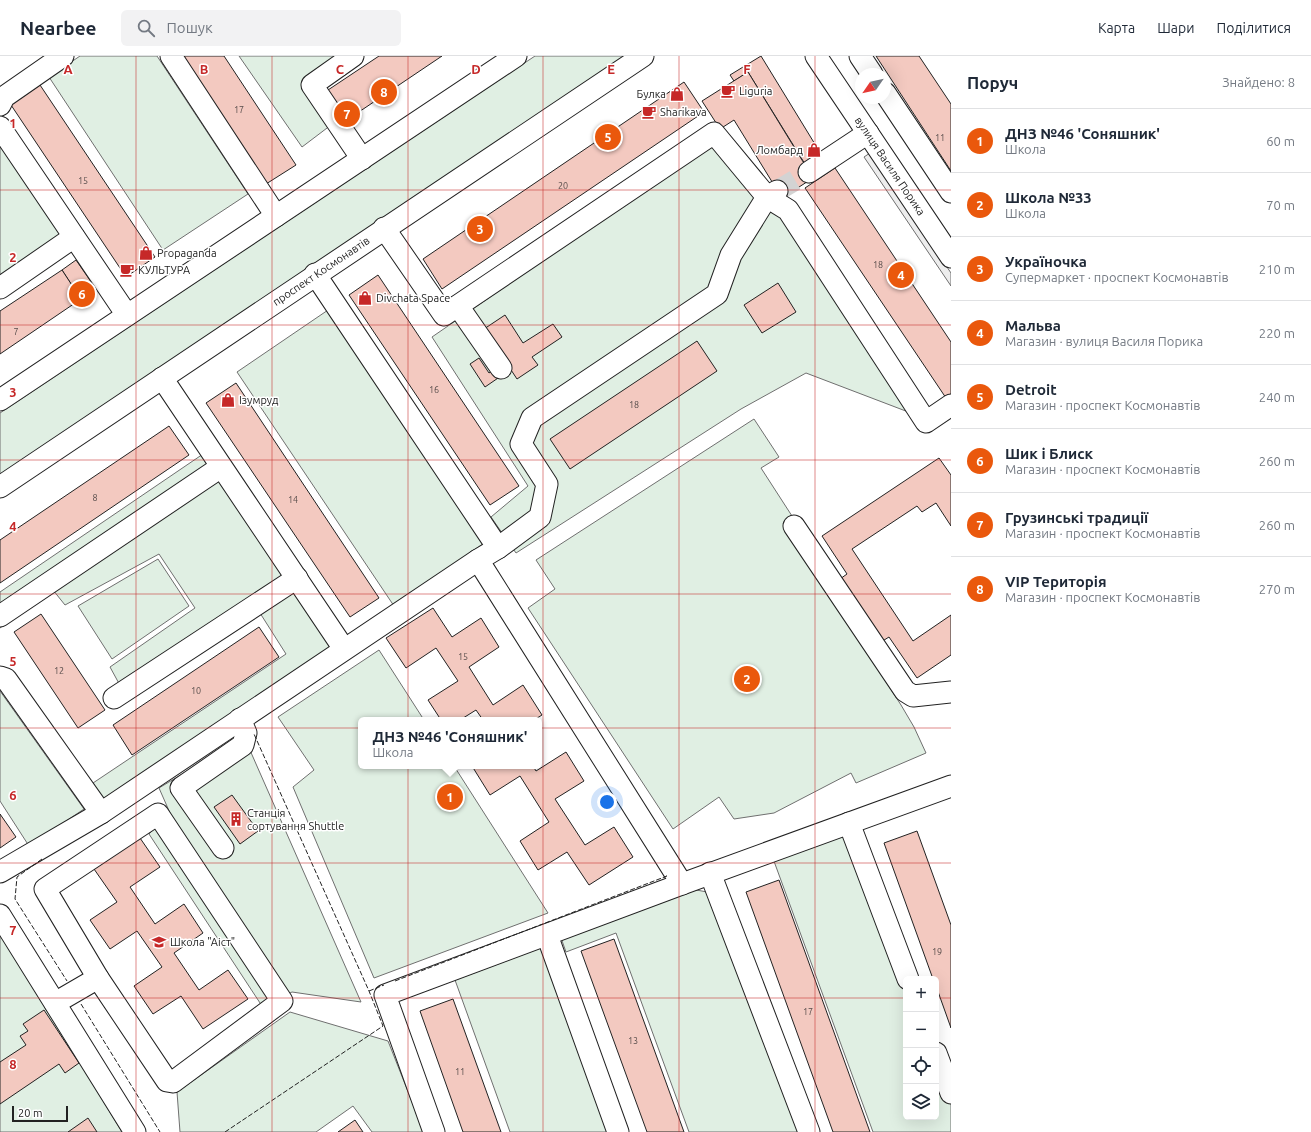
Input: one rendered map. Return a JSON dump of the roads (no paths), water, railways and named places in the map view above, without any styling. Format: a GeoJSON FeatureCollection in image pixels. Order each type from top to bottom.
{"type":"FeatureCollection","features":[{"type":"Feature","properties":{"kind":"street"},"geometry":{"type":"LineString","coordinates":[[0,105],[4,97],[63,56]]}},
{"type":"Feature","properties":{"kind":"street"},"geometry":{"type":"LineString","coordinates":[[171,56],[276,216]]}},
{"type":"Feature","properties":{"kind":"street"},"geometry":{"type":"LineString","coordinates":[[353,56],[312,85],[362,159]]}},
{"type":"Feature","properties":{"kind":"street"},"geometry":{"type":"LineString","coordinates":[[0,400],[516,56]]}},
{"type":"Feature","properties":{"kind":"street","name":"проспект Космонавтів"},"geometry":{"type":"LineString","coordinates":[[0,486],[643,56]]}},
{"type":"Feature","properties":{"kind":"street","name":"вулиця Василя Порика"},"geometry":{"type":"LineString","coordinates":[[816,56],[951,257]]}},
{"type":"Feature","properties":{"kind":"street"},"geometry":{"type":"LineString","coordinates":[[860,56],[868,68]]}},
{"type":"Feature","properties":{"kind":"street"},"geometry":{"type":"LineString","coordinates":[[891,103],[951,192]]}},
{"type":"Feature","properties":{"kind":"street"},"geometry":{"type":"LineString","coordinates":[[0,127],[127,315]]}},
{"type":"Feature","properties":{"kind":"street"},"geometry":{"type":"LineString","coordinates":[[384,228],[444,315],[714,133],[788,210],[926,422],[951,405]]}},
{"type":"Feature","properties":{"kind":"street"},"geometry":{"type":"LineString","coordinates":[[809,172],[868,133]]}},
{"type":"Feature","properties":{"kind":"street"},"geometry":{"type":"LineString","coordinates":[[0,872],[101,813],[344,649],[498,548],[540,517],[547,484],[521,444],[532,418],[718,294],[731,254],[772,194]]}},
{"type":"Feature","properties":{"kind":"street"},"geometry":{"type":"LineString","coordinates":[[0,288],[74,237]]}},
{"type":"Feature","properties":{"kind":"street"},"geometry":{"type":"LineString","coordinates":[[315,274],[498,548]]}},
{"type":"Feature","properties":{"kind":"street"},"geometry":{"type":"LineString","coordinates":[[458,306],[501,368]]}},
{"type":"Feature","properties":{"kind":"street"},"geometry":{"type":"LineString","coordinates":[[162,378],[344,649]]}},
{"type":"Feature","properties":{"kind":"street"},"geometry":{"type":"LineString","coordinates":[[0,616],[221,467]]}},
{"type":"Feature","properties":{"kind":"street"},"geometry":{"type":"LineString","coordinates":[[794,526],[905,692],[913,696],[951,692]]}},
{"type":"Feature","properties":{"kind":"street"},"geometry":{"type":"LineString","coordinates":[[478,560],[682,884]]}},
{"type":"Feature","properties":{"kind":"street"},"geometry":{"type":"LineString","coordinates":[[114,698],[297,578]]}},
{"type":"Feature","properties":{"kind":"street"},"geometry":{"type":"LineString","coordinates":[[0,677],[6,679],[101,813]]}},
{"type":"Feature","properties":{"kind":"street"},"geometry":{"type":"LineString","coordinates":[[223,848],[181,788],[243,745],[246,733],[240,719]]}},
{"type":"Feature","properties":{"kind":"street"},"geometry":{"type":"LineString","coordinates":[[434,1132],[385,996],[710,873],[951,786]]}},
{"type":"Feature","properties":{"kind":"street"},"geometry":{"type":"LineString","coordinates":[[158,814],[282,1002],[173,1082],[167,1081],[98,978],[45,889],[158,814]]}},
{"type":"Feature","properties":{"kind":"street"},"geometry":{"type":"LineString","coordinates":[[849,823],[907,976]]}},
{"type":"Feature","properties":{"kind":"street"},"geometry":{"type":"LineString","coordinates":[[710,873],[809,1132]]}},
{"type":"Feature","properties":{"kind":"street"},"geometry":{"type":"LineString","coordinates":[[0,915],[135,1132]]}},
{"type":"Feature","properties":{"kind":"street"},"geometry":{"type":"LineString","coordinates":[[547,935],[618,1132]]}},
{"type":"Feature","properties":{"kind":"street"},"geometry":{"type":"LineString","coordinates":[[55,1003],[98,978]]}},
{"type":"Feature","properties":{"kind":"street"},"geometry":{"type":"LineString","coordinates":[[939,1061],[951,1093]]}},
{"type":"Feature","properties":{"kind":"tunnel"},"geometry":{"type":"LineString","coordinates":[[777,191],[809,172]]}},
{"type":"Feature","properties":{"kind":"place","name":"Liguria"},"geometry":{"type":"Point","coordinates":[728,91]}},
{"type":"Feature","properties":{"kind":"place","name":"VIP Територія"},"geometry":{"type":"Point","coordinates":[384,92]}},
{"type":"Feature","properties":{"kind":"place","name":"Булка"},"geometry":{"type":"Point","coordinates":[677,94]}},
{"type":"Feature","properties":{"kind":"place","name":"Sharikava"},"geometry":{"type":"Point","coordinates":[649,112]}},
{"type":"Feature","properties":{"kind":"place","name":"Грузинські традиції"},"geometry":{"type":"Point","coordinates":[347,114]}},
{"type":"Feature","properties":{"kind":"place","name":"Detroit"},"geometry":{"type":"Point","coordinates":[608,137]}},
{"type":"Feature","properties":{"kind":"place","name":"Ломбард"},"geometry":{"type":"Point","coordinates":[814,150]}},
{"type":"Feature","properties":{"kind":"place","name":"Україночка"},"geometry":{"type":"Point","coordinates":[480,229]}},
{"type":"Feature","properties":{"kind":"place","name":"Propaganda"},"geometry":{"type":"Point","coordinates":[146,253]}},
{"type":"Feature","properties":{"kind":"place","name":"КУЛЬТУРА"},"geometry":{"type":"Point","coordinates":[127,270]}},
{"type":"Feature","properties":{"kind":"place","name":"Мальва"},"geometry":{"type":"Point","coordinates":[901,275]}},
{"type":"Feature","properties":{"kind":"place","name":"Шик і Блиск"},"geometry":{"type":"Point","coordinates":[82,294]}},
{"type":"Feature","properties":{"kind":"place","name":"Divchata Space"},"geometry":{"type":"Point","coordinates":[365,298]}},
{"type":"Feature","properties":{"kind":"place","name":"Ізумруд"},"geometry":{"type":"Point","coordinates":[228,400]}},
{"type":"Feature","properties":{"kind":"place","name":"Школа №33"},"geometry":{"type":"Point","coordinates":[747,679]}},
{"type":"Feature","properties":{"kind":"place","name":"ДНЗ №46 'Соняшник'"},"geometry":{"type":"Point","coordinates":[450,797]}},
{"type":"Feature","properties":{"kind":"place","name":"Станція сортування Shuttle"},"geometry":{"type":"Point","coordinates":[236,819]}},
{"type":"Feature","properties":{"kind":"place","name":"Школа \"Аіст\""},"geometry":{"type":"Point","coordinates":[159,942]}}]}
